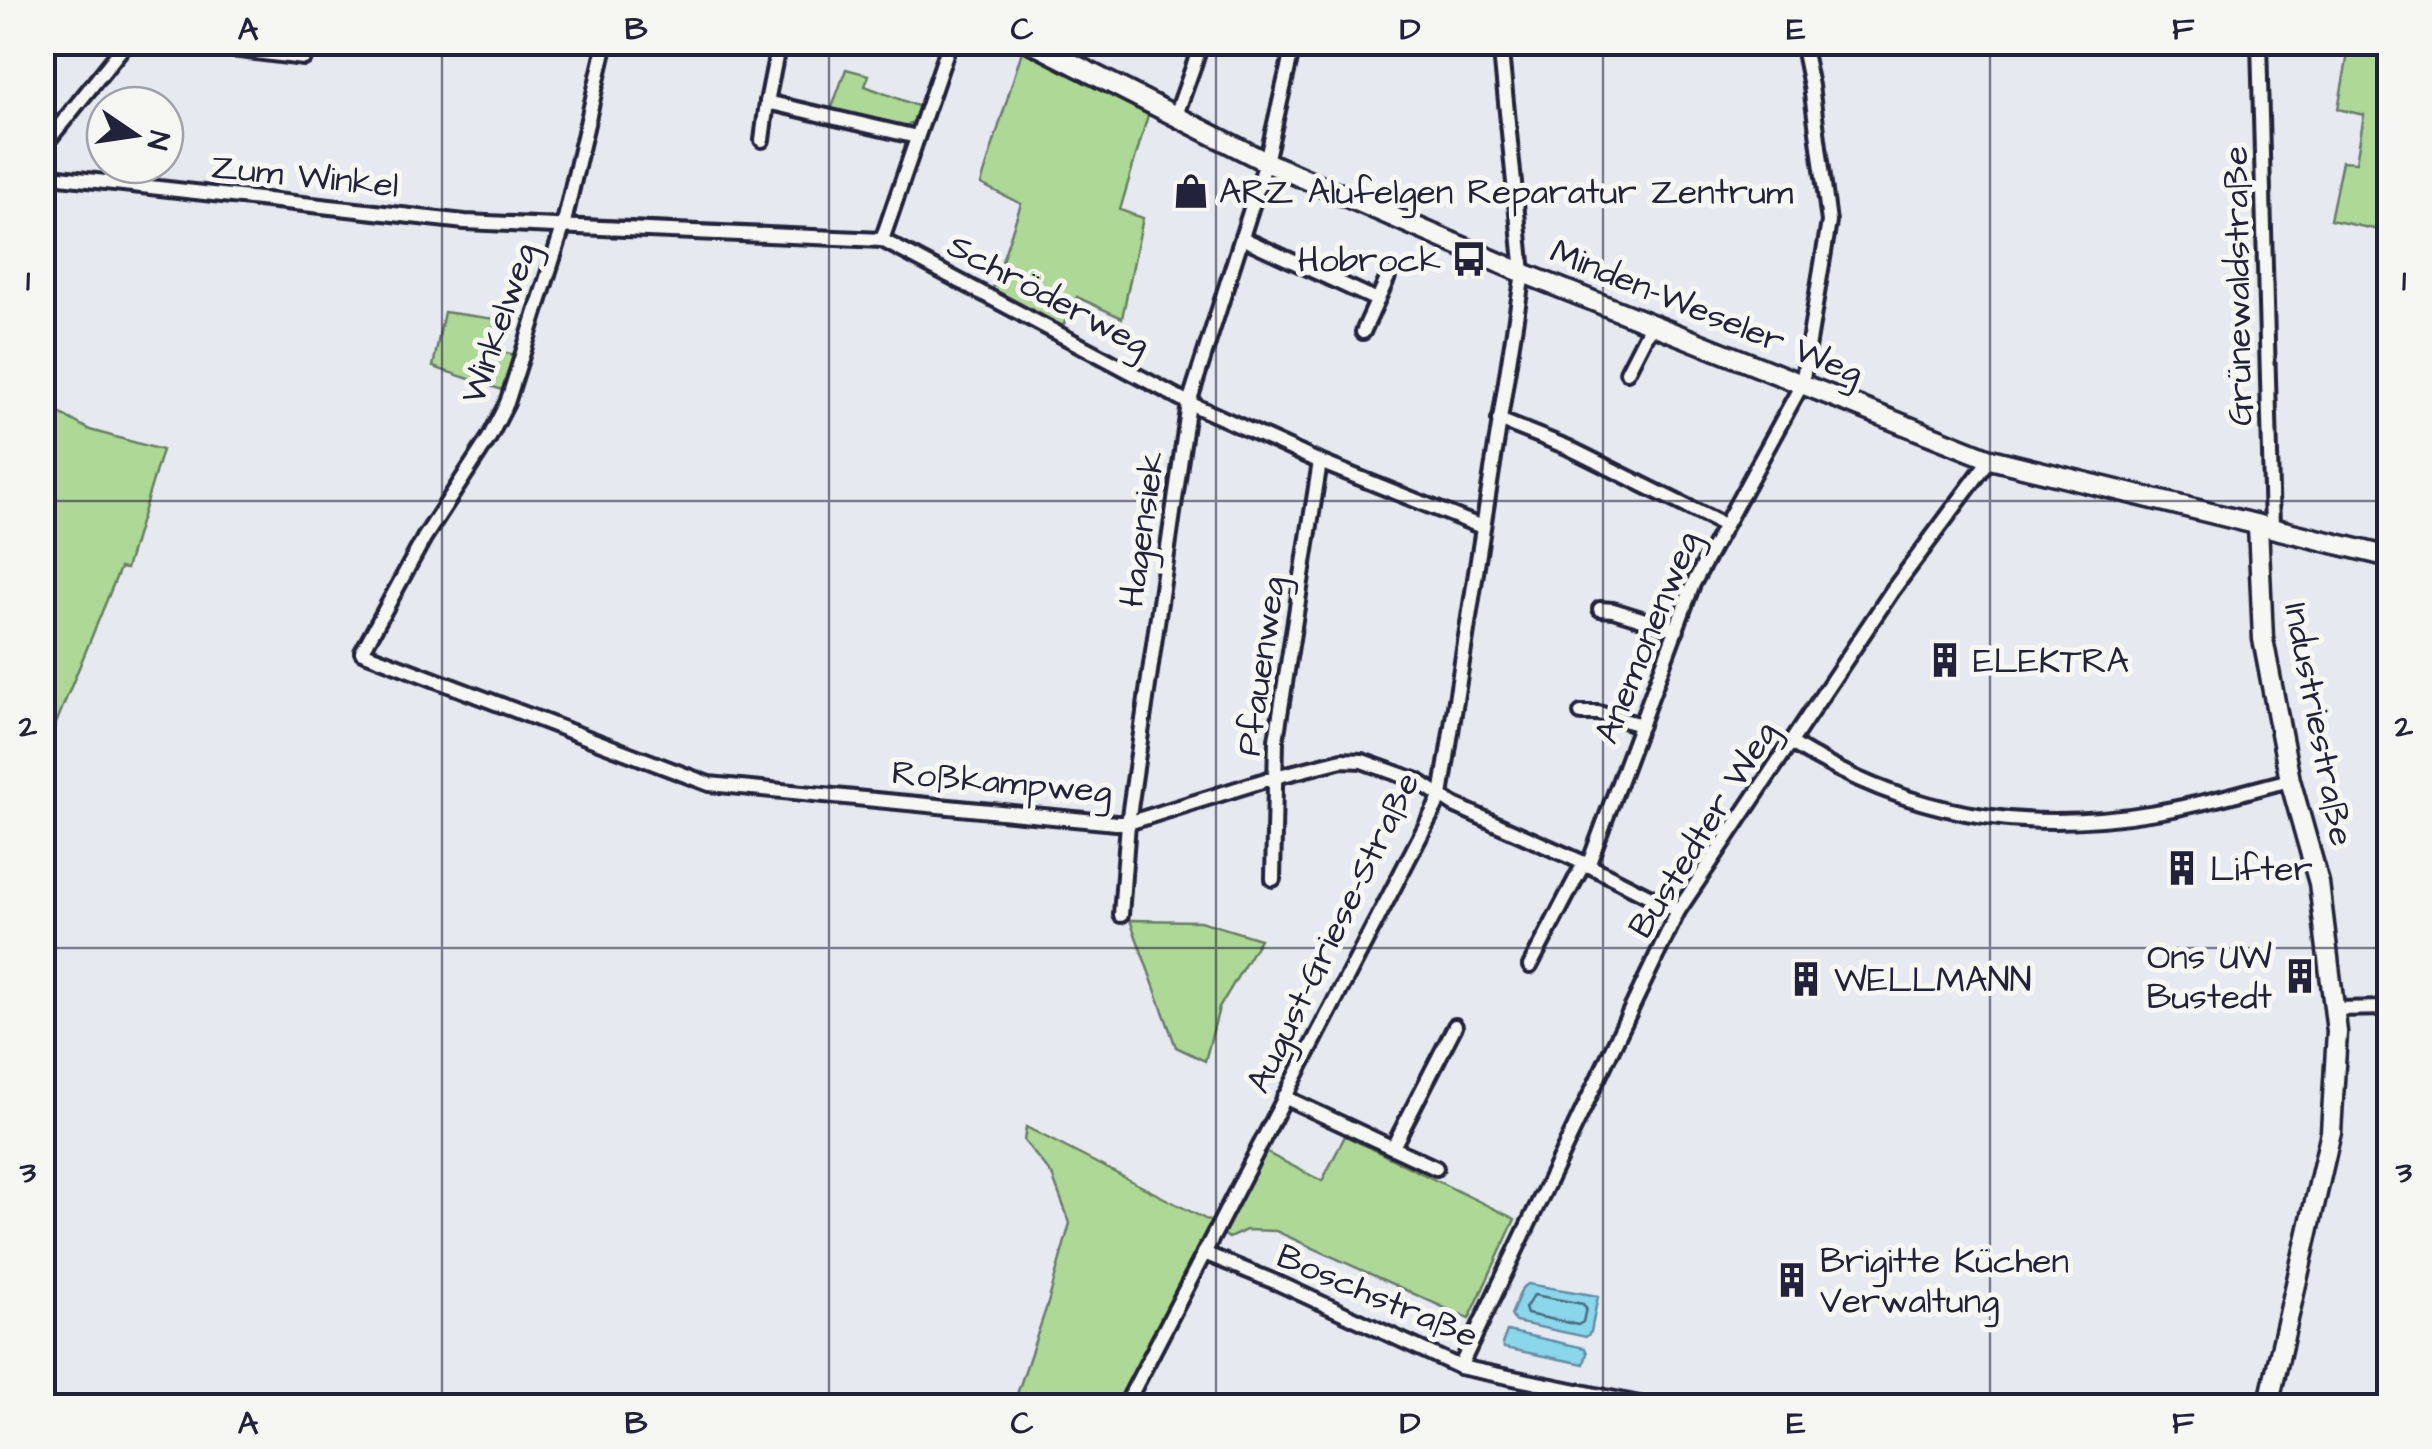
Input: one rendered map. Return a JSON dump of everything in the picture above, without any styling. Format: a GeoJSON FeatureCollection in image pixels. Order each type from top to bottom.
{"type":"FeatureCollection","features":[{"type":"Feature","properties":{"kind":"street"},"geometry":{"type":"LineString","coordinates":[[42,148],[126,42]]}},
{"type":"Feature","properties":{"kind":"street"},"geometry":{"type":"LineString","coordinates":[[174,42],[304,58]]}},
{"type":"Feature","properties":{"kind":"street","name":"Winkelweg"},"geometry":{"type":"LineString","coordinates":[[362,652],[424,538],[507,403],[562,227],[606,42]]}},
{"type":"Feature","properties":{"kind":"street"},"geometry":{"type":"LineString","coordinates":[[762,140],[779,42]]}},
{"type":"Feature","properties":{"kind":"street"},"geometry":{"type":"LineString","coordinates":[[882,240],[950,42]]}},
{"type":"Feature","properties":{"kind":"street","name":"Minden-Weseler Weg"},"geometry":{"type":"LineString","coordinates":[[1030,42],[1266,162],[1523,273],[1990,459],[2390,557]]}},
{"type":"Feature","properties":{"kind":"street"},"geometry":{"type":"LineString","coordinates":[[1175,118],[1202,42]]}},
{"type":"Feature","properties":{"kind":"street","name":"Hagensiek"},"geometry":{"type":"LineString","coordinates":[[1121,915],[1128,822],[1190,403],[1266,162],[1294,42]]}},
{"type":"Feature","properties":{"kind":"street","name":"August-Griese-Straße"},"geometry":{"type":"LineString","coordinates":[[1124,1406],[1441,796],[1523,273],[1500,42]]}},
{"type":"Feature","properties":{"kind":"street","name":"Anemonenweg"},"geometry":{"type":"LineString","coordinates":[[1530,966],[1586,865],[1693,584],[1802,384],[1829,222],[1812,86],[1802,42]]}},
{"type":"Feature","properties":{"kind":"street","name":"Grünewaldstraße"},"geometry":{"type":"LineString","coordinates":[[2260,42],[2265,526]]}},
{"type":"Feature","properties":{"kind":"street"},"geometry":{"type":"LineString","coordinates":[[767,102],[916,138]]}},
{"type":"Feature","properties":{"kind":"street","name":"Zum Winkel"},"geometry":{"type":"LineString","coordinates":[[42,175],[465,222],[562,227]]}},
{"type":"Feature","properties":{"kind":"street","name":"Schröderweg"},"geometry":{"type":"LineString","coordinates":[[562,227],[785,233],[882,240],[1190,403],[1320,462],[1482,527]]}},
{"type":"Feature","properties":{"kind":"street"},"geometry":{"type":"LineString","coordinates":[[1242,238],[1377,300]]}},
{"type":"Feature","properties":{"kind":"street"},"geometry":{"type":"LineString","coordinates":[[1363,332],[1388,277]]}},
{"type":"Feature","properties":{"kind":"street"},"geometry":{"type":"LineString","coordinates":[[1626,372],[1651,324]]}},
{"type":"Feature","properties":{"kind":"street"},"geometry":{"type":"LineString","coordinates":[[1499,420],[1568,447],[1724,526]]}},
{"type":"Feature","properties":{"kind":"street","name":"Bustedter Weg"},"geometry":{"type":"LineString","coordinates":[[1460,1367],[1678,910],[1892,591],[1990,459]]}},
{"type":"Feature","properties":{"kind":"street","name":"Pfauenweg"},"geometry":{"type":"LineString","coordinates":[[1273,879],[1276,740],[1320,462]]}},
{"type":"Feature","properties":{"kind":"street","name":"Industriestraße"},"geometry":{"type":"LineString","coordinates":[[2265,526],[2263,638],[2290,780],[2319,883],[2336,1009],[2338,1056],[2331,1132],[2268,1406]]}},
{"type":"Feature","properties":{"kind":"street"},"geometry":{"type":"LineString","coordinates":[[1600,609],[1677,630]]}},
{"type":"Feature","properties":{"kind":"street","name":"Roßkampweg"},"geometry":{"type":"LineString","coordinates":[[362,652],[709,784],[1128,822],[1275,777],[1342,760],[1362,761],[1418,780],[1454,806],[1678,910]]}},
{"type":"Feature","properties":{"kind":"street"},"geometry":{"type":"LineString","coordinates":[[1581,713],[1598,713],[1641,726]]}},
{"type":"Feature","properties":{"kind":"street"},"geometry":{"type":"LineString","coordinates":[[1790,743],[1837,772],[1880,790],[1972,816],[2022,821],[2160,812],[2290,780]]}},
{"type":"Feature","properties":{"kind":"street"},"geometry":{"type":"LineString","coordinates":[[2336,1009],[2390,1008]]}},
{"type":"Feature","properties":{"kind":"street"},"geometry":{"type":"LineString","coordinates":[[1393,1147],[1454,1026]]}},
{"type":"Feature","properties":{"kind":"street"},"geometry":{"type":"LineString","coordinates":[[1284,1097],[1436,1168]]}},
{"type":"Feature","properties":{"kind":"street","name":"Boschstraße"},"geometry":{"type":"LineString","coordinates":[[1204,1253],[1460,1367],[1649,1406]]}},
{"type":"Feature","properties":{"kind":"green space"},"geometry":{"type":"Polygon","coordinates":[[[2350,43],[2389,43],[2389,232],[2330,220],[2342,161],[2356,162],[2364,115],[2338,109],[2350,43]]]}},
{"type":"Feature","properties":{"kind":"green space"},"geometry":{"type":"Polygon","coordinates":[[[1022,51],[1148,115],[1120,210],[1143,218],[1122,318],[1077,297],[1060,332],[991,294],[1021,204],[981,184],[1022,51]]]}},
{"type":"Feature","properties":{"kind":"green space"},"geometry":{"type":"Polygon","coordinates":[[[846,69],[869,75],[865,86],[920,107],[916,120],[904,127],[831,110],[846,69]]]}},
{"type":"Feature","properties":{"kind":"green space"},"geometry":{"type":"Polygon","coordinates":[[[444,312],[495,319],[491,350],[517,355],[505,391],[433,367],[444,312]]]}},
{"type":"Feature","properties":{"kind":"green space"},"geometry":{"type":"Polygon","coordinates":[[[43,404],[90,430],[162,450],[126,569],[120,568],[43,755],[43,404]]]}},
{"type":"Feature","properties":{"kind":"green space"},"geometry":{"type":"Polygon","coordinates":[[[1130,920],[1200,921],[1260,939],[1219,1008],[1205,1061],[1176,1047],[1130,920]]]}},
{"type":"Feature","properties":{"kind":"green space"},"geometry":{"type":"Polygon","coordinates":[[[1026,1127],[1211,1222],[1185,1280],[1117,1406],[1013,1406],[1070,1223],[1052,1175],[1024,1141],[1026,1127]]]}},
{"type":"Feature","properties":{"kind":"green space"},"geometry":{"type":"Polygon","coordinates":[[[1345,1136],[1515,1219],[1469,1319],[1276,1231],[1246,1230],[1229,1238],[1223,1234],[1265,1152],[1322,1181],[1345,1136]]]}},
{"type":"Feature","properties":{"kind":"water"},"geometry":{"type":"Polygon","coordinates":[[[1528,1284],[1598,1296],[1591,1332],[1586,1337],[1515,1322],[1511,1315],[1522,1288],[1528,1284]]]}},
{"type":"Feature","properties":{"kind":"water"},"geometry":{"type":"Polygon","coordinates":[[[1507,1331],[1585,1348],[1584,1364],[1504,1348],[1507,1331]]]}},
{"type":"Feature","properties":{"kind":"place","name":"ARZ Alufelgen Reparatur Zentrum"},"geometry":{"type":"Point","coordinates":[1191,191]}},
{"type":"Feature","properties":{"kind":"place","name":"Hobrock"},"geometry":{"type":"Point","coordinates":[1469,259]}},
{"type":"Feature","properties":{"kind":"place","name":"ELEKTRA"},"geometry":{"type":"Point","coordinates":[1945,660]}},
{"type":"Feature","properties":{"kind":"place","name":"Lifter"},"geometry":{"type":"Point","coordinates":[2182,868]}},
{"type":"Feature","properties":{"kind":"place","name":"Ons UW Bustedt"},"geometry":{"type":"Point","coordinates":[2300,976]}},
{"type":"Feature","properties":{"kind":"place","name":"WELLMANN"},"geometry":{"type":"Point","coordinates":[1806,979]}},
{"type":"Feature","properties":{"kind":"place","name":"Brigitte Küchen Verwaltung"},"geometry":{"type":"Point","coordinates":[1792,1280]}}]}
